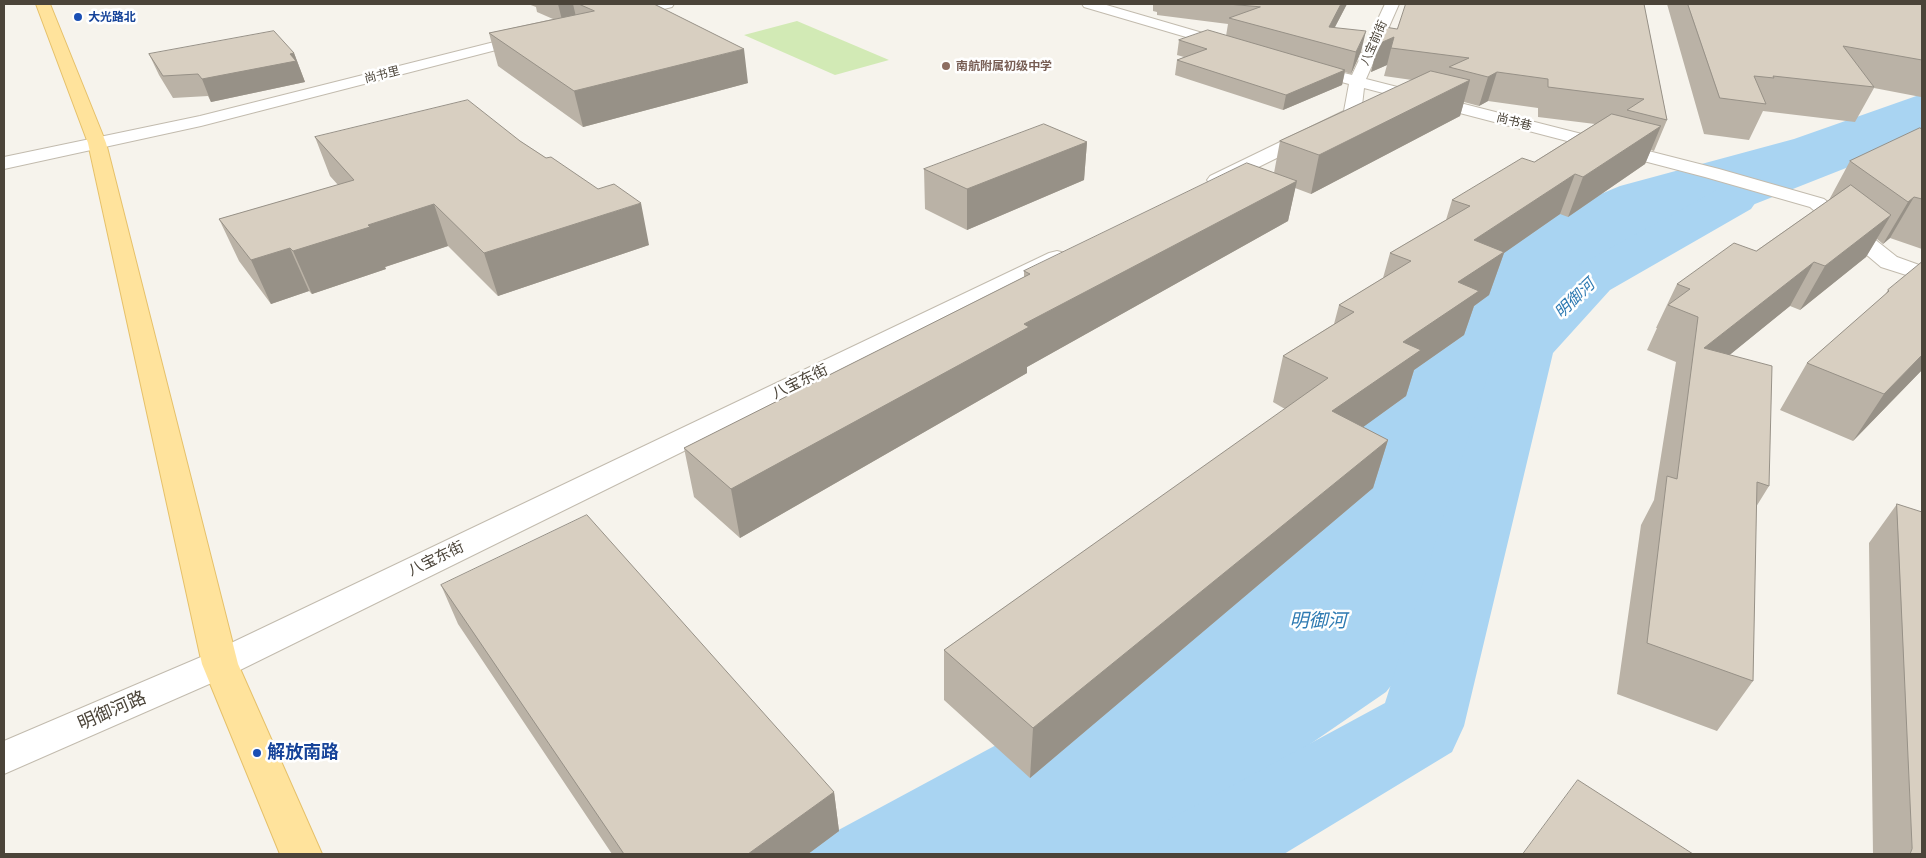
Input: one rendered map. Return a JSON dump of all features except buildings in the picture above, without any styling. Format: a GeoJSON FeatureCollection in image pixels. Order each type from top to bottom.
{"type":"FeatureCollection","features":[{"type":"Feature","properties":{"kind":"main road"},"geometry":{"type":"LineString","coordinates":[[43,4],[97,143],[220,664],[301,854]]}},
{"type":"Feature","properties":{"kind":"street"},"geometry":{"type":"LineString","coordinates":[[610,18],[666,4]]}},
{"type":"Feature","properties":{"kind":"street"},"geometry":{"type":"LineString","coordinates":[[1090,4],[1252,51]]}},
{"type":"Feature","properties":{"kind":"street","name":"八宝前街"},"geometry":{"type":"LineString","coordinates":[[1357,82],[1392,4]]}},
{"type":"Feature","properties":{"kind":"street","name":"尚书里"},"geometry":{"type":"LineString","coordinates":[[4,163],[201,121],[545,34]]}},
{"type":"Feature","properties":{"kind":"street","name":"尚书巷"},"geometry":{"type":"LineString","coordinates":[[1328,74],[1712,173],[1817,204],[1889,262],[1922,273]]}},
{"type":"Feature","properties":{"kind":"street"},"geometry":{"type":"LineString","coordinates":[[1199,189],[1352,114],[1357,82]]}},
{"type":"Feature","properties":{"kind":"street","name":"八宝东街"},"geometry":{"type":"LineString","coordinates":[[220,664],[1082,245]]}},
{"type":"Feature","properties":{"kind":"street","name":"明御河路"},"geometry":{"type":"LineString","coordinates":[[4,758],[220,664]]}},
{"type":"Feature","properties":{"kind":"green space"},"geometry":{"type":"Polygon","coordinates":[[[797,21],[889,60],[835,75],[744,35],[797,21]]]}},
{"type":"Feature","properties":{"kind":"water","name":"明御河"},"geometry":{"type":"Polygon","coordinates":[[[1922,94],[1922,138],[1608,262],[1562,289],[1543,320],[1537,397],[1526,445],[1433,633],[1386,692],[1150,854],[794,854],[1089,695],[1519,228],[1620,186],[1794,139],[1922,94]]]}},
{"type":"Feature","properties":{"kind":"waterway","name":"明御河"},"geometry":{"type":"LineString","coordinates":[[1199,854],[1421,726],[1525,349],[1592,279],[1735,199]]}},
{"type":"Feature","properties":{"kind":"place","name":"大光路北"},"geometry":{"type":"Point","coordinates":[78,17]}},
{"type":"Feature","properties":{"kind":"place","name":"南航附属初级中学"},"geometry":{"type":"Point","coordinates":[946,66]}},
{"type":"Feature","properties":{"kind":"place","name":"解放南路"},"geometry":{"type":"Point","coordinates":[257,753]}}]}
